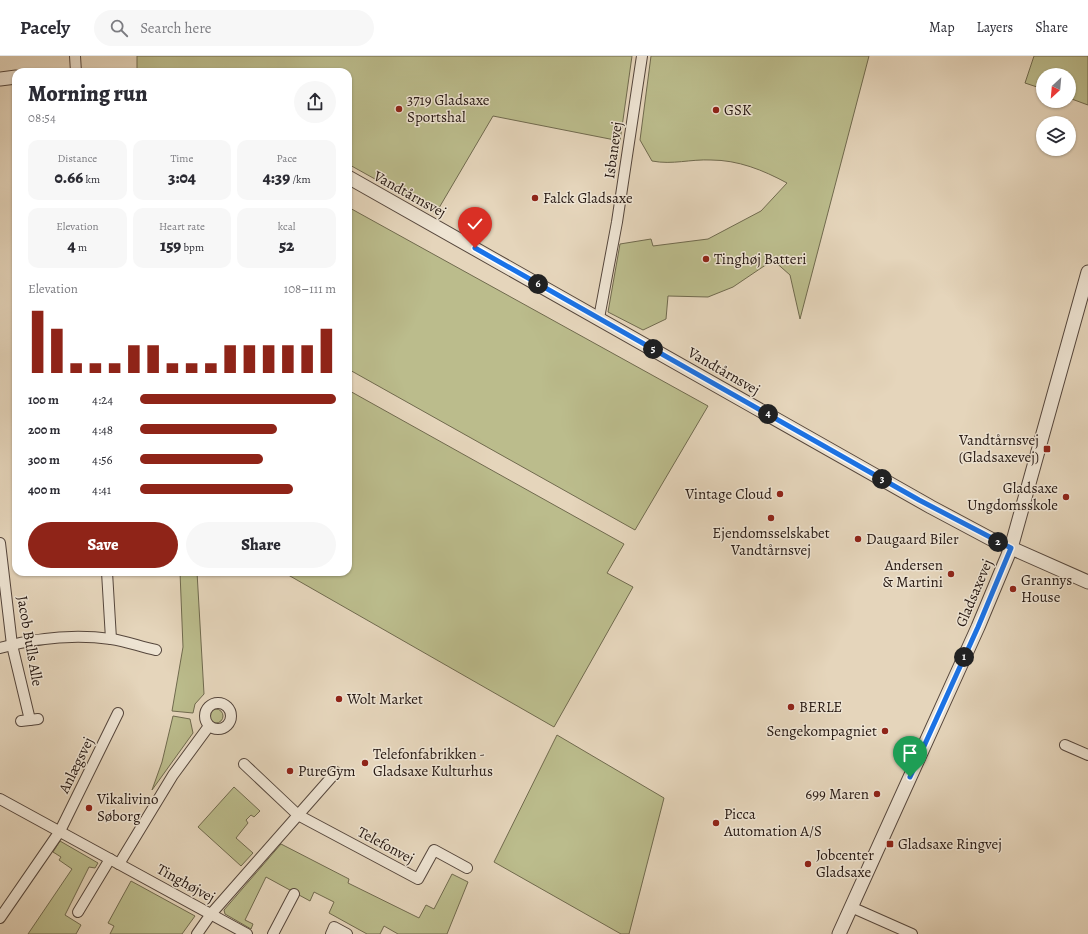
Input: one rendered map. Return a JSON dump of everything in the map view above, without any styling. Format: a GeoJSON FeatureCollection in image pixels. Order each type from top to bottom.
{"type":"FeatureCollection","features":[{"type":"Feature","properties":{"kind":"street"},"geometry":{"type":"LineString","coordinates":[[75,56],[76,68]]}},
{"type":"Feature","properties":{"kind":"street","name":"Isbanevej"},"geometry":{"type":"LineString","coordinates":[[599,318],[618,222],[642,56]]}},
{"type":"Feature","properties":{"kind":"street"},"geometry":{"type":"LineString","coordinates":[[0,79],[12,78]]}},
{"type":"Feature","properties":{"kind":"street","name":"Vandtårnsvej"},"geometry":{"type":"LineString","coordinates":[[352,179],[919,500],[1011,548],[1088,582]]}},
{"type":"Feature","properties":{"kind":"street","name":"Gladsaxevej"},"geometry":{"type":"LineString","coordinates":[[839,934],[975,634],[1011,548],[1088,272]]}},
{"type":"Feature","properties":{"kind":"street","name":"Jacob Bulls Alle"},"geometry":{"type":"LineString","coordinates":[[0,543],[12,645],[30,720]]}},
{"type":"Feature","properties":{"kind":"street"},"geometry":{"type":"LineString","coordinates":[[107,576],[111,639]]}},
{"type":"Feature","properties":{"kind":"street"},"geometry":{"type":"LineString","coordinates":[[0,648],[53,638],[77,637],[111,639],[156,650]]}},
{"type":"Feature","properties":{"kind":"street","name":"Anlægsvej"},"geometry":{"type":"LineString","coordinates":[[60,831],[118,713]]}},
{"type":"Feature","properties":{"kind":"street"},"geometry":{"type":"LineString","coordinates":[[78,912],[209,726]]}},
{"type":"Feature","properties":{"kind":"street"},"geometry":{"type":"LineString","coordinates":[[1064,745],[1088,755]]}},
{"type":"Feature","properties":{"kind":"street","name":"Telefonvej"},"geometry":{"type":"LineString","coordinates":[[244,764],[298,815],[418,879],[434,850],[467,868]]}},
{"type":"Feature","properties":{"kind":"street"},"geometry":{"type":"LineString","coordinates":[[197,934],[211,914],[336,772]]}},
{"type":"Feature","properties":{"kind":"street","name":"Tinghøjvej"},"geometry":{"type":"LineString","coordinates":[[0,799],[247,934]]}},
{"type":"Feature","properties":{"kind":"street"},"geometry":{"type":"LineString","coordinates":[[0,918],[60,831]]}},
{"type":"Feature","properties":{"kind":"street"},"geometry":{"type":"LineString","coordinates":[[273,934],[294,894]]}},
{"type":"Feature","properties":{"kind":"street"},"geometry":{"type":"LineString","coordinates":[[851,908],[912,934]]}},
{"type":"Feature","properties":{"kind":"street"},"geometry":{"type":"LineString","coordinates":[[331,934],[334,927],[347,934]]}},
{"type":"Feature","properties":{"kind":"green space"},"geometry":{"type":"Polygon","coordinates":[[[137,56],[632,56],[620,141],[493,116],[436,213],[352,166],[352,68],[137,68],[137,56]]]}},
{"type":"Feature","properties":{"kind":"green space"},"geometry":{"type":"Polygon","coordinates":[[[651,56],[869,56],[800,319],[790,275],[773,260],[733,287],[708,297],[668,296],[666,319],[643,330],[608,312],[620,244],[651,239],[653,246],[708,239],[761,211],[787,183],[760,170],[721,160],[667,162],[652,161],[640,140],[651,56]]]}},
{"type":"Feature","properties":{"kind":"green space"},"geometry":{"type":"Polygon","coordinates":[[[1034,56],[1088,56],[1088,105],[1076,101],[1076,68],[1036,68],[1036,87],[1025,83],[1034,56]]]}},
{"type":"Feature","properties":{"kind":"green space"},"geometry":{"type":"Polygon","coordinates":[[[352,209],[708,406],[635,530],[352,371],[352,209]]]}},
{"type":"Feature","properties":{"kind":"green space"},"geometry":{"type":"Polygon","coordinates":[[[352,392],[624,544],[607,573],[633,587],[554,727],[290,576],[352,576],[352,392]]]}},
{"type":"Feature","properties":{"kind":"green space"},"geometry":{"type":"Polygon","coordinates":[[[180,576],[197,576],[204,694],[195,704],[193,713],[172,711],[183,647],[180,576]]]}},
{"type":"Feature","properties":{"kind":"green space"},"geometry":{"type":"Polygon","coordinates":[[[213,709],[219,709],[223,713],[223,719],[219,723],[213,723],[209,719],[209,713],[213,709]]]}},
{"type":"Feature","properties":{"kind":"green space"},"geometry":{"type":"Polygon","coordinates":[[[173,716],[190,719],[193,733],[152,790],[162,762],[173,716]]]}},
{"type":"Feature","properties":{"kind":"green space"},"geometry":{"type":"Polygon","coordinates":[[[557,735],[664,798],[629,934],[621,934],[494,862],[557,735]]]}},
{"type":"Feature","properties":{"kind":"green space"},"geometry":{"type":"Polygon","coordinates":[[[234,787],[260,811],[254,817],[251,815],[246,820],[248,823],[236,838],[253,853],[241,866],[198,827],[234,787]]]}},
{"type":"Feature","properties":{"kind":"green space"},"geometry":{"type":"Polygon","coordinates":[[[60,841],[98,863],[95,868],[89,867],[65,915],[81,925],[76,934],[28,934],[72,869],[59,860],[61,857],[53,852],[60,841]]]}},
{"type":"Feature","properties":{"kind":"green space"},"geometry":{"type":"Polygon","coordinates":[[[281,844],[349,879],[348,883],[419,918],[426,905],[434,909],[452,874],[468,882],[447,934],[398,934],[384,926],[380,934],[367,934],[329,913],[334,902],[314,892],[310,901],[266,877],[245,920],[253,924],[251,929],[225,914],[224,910],[281,844]]]}},
{"type":"Feature","properties":{"kind":"green space"},"geometry":{"type":"Polygon","coordinates":[[[131,881],[195,916],[182,934],[110,934],[114,926],[108,923],[131,881]]]}},
{"type":"Feature","properties":{"kind":"place","name":"3719 Gladsaxe Sportshal"},"geometry":{"type":"Point","coordinates":[399,109]}},
{"type":"Feature","properties":{"kind":"place","name":"GSK"},"geometry":{"type":"Point","coordinates":[716,110]}},
{"type":"Feature","properties":{"kind":"place","name":"Falck Gladsaxe"},"geometry":{"type":"Point","coordinates":[535,198]}},
{"type":"Feature","properties":{"kind":"place","name":"Tinghøj Batteri"},"geometry":{"type":"Point","coordinates":[706,259]}},
{"type":"Feature","properties":{"kind":"place","name":"Vandtårnsvej (Gladsaxevej)"},"geometry":{"type":"Point","coordinates":[1047,449]}},
{"type":"Feature","properties":{"kind":"place","name":"Vintage Cloud"},"geometry":{"type":"Point","coordinates":[780,494]}},
{"type":"Feature","properties":{"kind":"place","name":"Gladsaxe Ungdomsskole"},"geometry":{"type":"Point","coordinates":[1066,497]}},
{"type":"Feature","properties":{"kind":"place","name":"Ejendomsselskabet Vandtårnsvej"},"geometry":{"type":"Point","coordinates":[771,518]}},
{"type":"Feature","properties":{"kind":"place","name":"Daugaard Biler"},"geometry":{"type":"Point","coordinates":[858,539]}},
{"type":"Feature","properties":{"kind":"place","name":"Andersen & Martini"},"geometry":{"type":"Point","coordinates":[951,574]}},
{"type":"Feature","properties":{"kind":"place","name":"Grannys House"},"geometry":{"type":"Point","coordinates":[1013,589]}},
{"type":"Feature","properties":{"kind":"place","name":"Wolt Market"},"geometry":{"type":"Point","coordinates":[339,699]}},
{"type":"Feature","properties":{"kind":"place","name":"BERLE"},"geometry":{"type":"Point","coordinates":[791,707]}},
{"type":"Feature","properties":{"kind":"place","name":"Sengekompagniet"},"geometry":{"type":"Point","coordinates":[885,731]}},
{"type":"Feature","properties":{"kind":"place","name":"Telefonfabrikken - Gladsaxe Kulturhus"},"geometry":{"type":"Point","coordinates":[365,763]}},
{"type":"Feature","properties":{"kind":"place","name":"PureGym"},"geometry":{"type":"Point","coordinates":[290,771]}},
{"type":"Feature","properties":{"kind":"place","name":"699 Maren"},"geometry":{"type":"Point","coordinates":[877,794]}},
{"type":"Feature","properties":{"kind":"place","name":"Vikalivino Søborg"},"geometry":{"type":"Point","coordinates":[89,808]}},
{"type":"Feature","properties":{"kind":"place","name":"Picca Automation A/S"},"geometry":{"type":"Point","coordinates":[716,823]}},
{"type":"Feature","properties":{"kind":"place","name":"Gladsaxe Ringvej"},"geometry":{"type":"Point","coordinates":[890,844]}},
{"type":"Feature","properties":{"kind":"place","name":"Jobcenter Gladsaxe"},"geometry":{"type":"Point","coordinates":[808,864]}},
{"type":"Feature","properties":{"kind":"route"},"geometry":{"type":"LineString","coordinates":[[475,248],[919,500],[991,539],[1011,548],[978,627],[910,777]]}}]}
